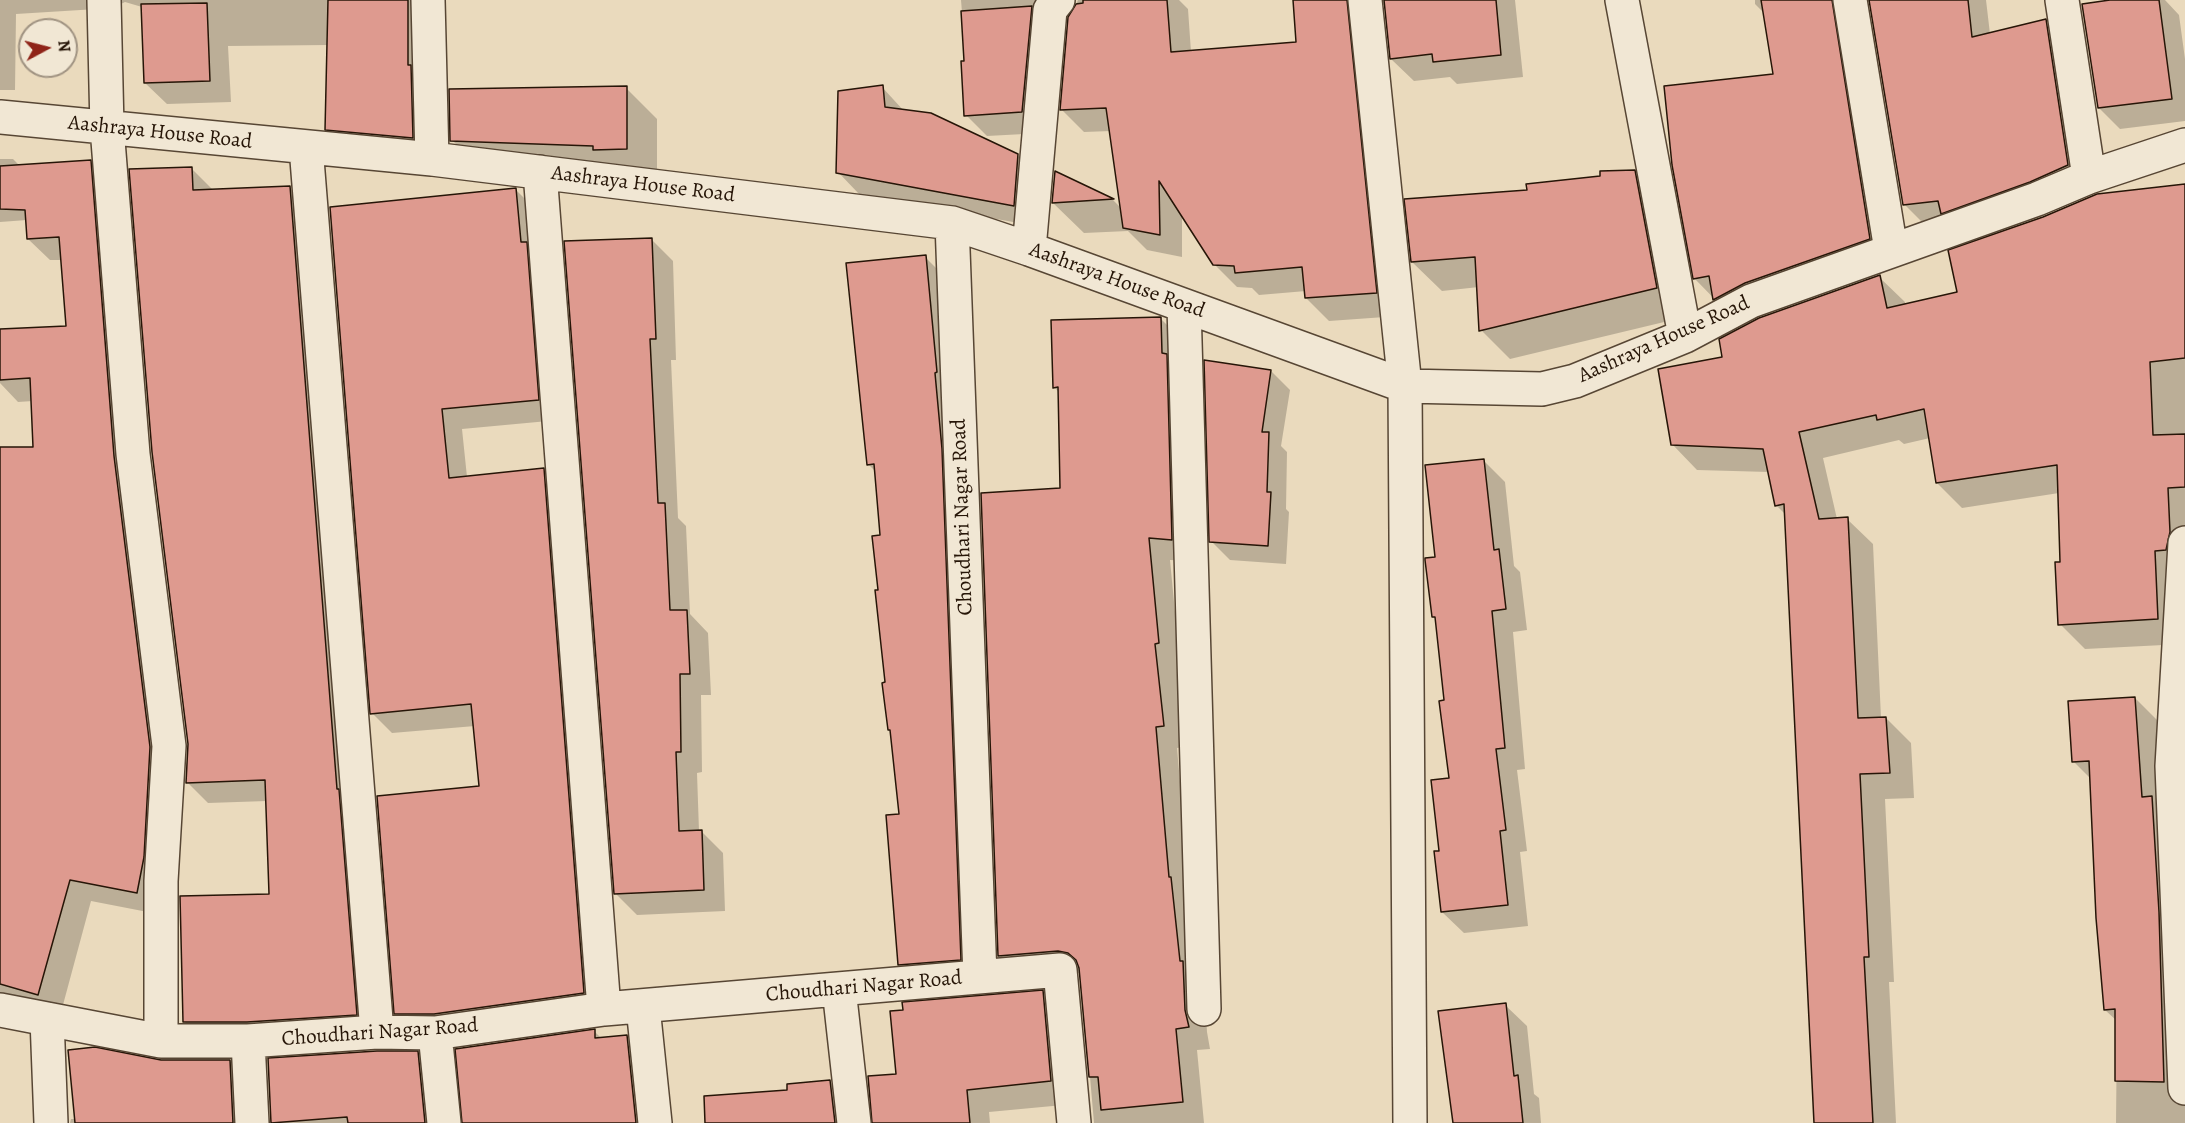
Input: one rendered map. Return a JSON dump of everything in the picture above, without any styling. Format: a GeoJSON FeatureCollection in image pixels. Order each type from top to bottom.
{"type":"FeatureCollection","features":[{"type":"Feature","properties":{"kind":"street"},"geometry":{"type":"LineString","coordinates":[[104,0],[107,128],[133,454],[170,746],[161,881],[161,1041]]}},
{"type":"Feature","properties":{"kind":"street"},"geometry":{"type":"LineString","coordinates":[[428,0],[432,159]]}},
{"type":"Feature","properties":{"kind":"street"},"geometry":{"type":"LineString","coordinates":[[1029,249],[1050,10],[1058,0]]}},
{"type":"Feature","properties":{"kind":"street"},"geometry":{"type":"LineString","coordinates":[[1365,0],[1405,386],[1410,1123]]}},
{"type":"Feature","properties":{"kind":"street"},"geometry":{"type":"LineString","coordinates":[[1622,0],[1685,336]]}},
{"type":"Feature","properties":{"kind":"street"},"geometry":{"type":"LineString","coordinates":[[1850,0],[1891,250]]}},
{"type":"Feature","properties":{"kind":"street"},"geometry":{"type":"LineString","coordinates":[[2062,0],[2089,177]]}},
{"type":"Feature","properties":{"kind":"street","name":"Aashraya House Road"},"geometry":{"type":"LineString","coordinates":[[0,117],[432,159],[952,223],[1405,386],[1542,389],[1575,381],[1685,336],[1751,301],[2185,144]]}},
{"type":"Feature","properties":{"kind":"street"},"geometry":{"type":"LineString","coordinates":[[306,147],[377,1032]]}},
{"type":"Feature","properties":{"kind":"street"},"geometry":{"type":"LineString","coordinates":[[540,172],[604,1009]]}},
{"type":"Feature","properties":{"kind":"street","name":"Choudhari Nagar Road"},"geometry":{"type":"LineString","coordinates":[[0,1010],[161,1041],[248,1041],[377,1032],[435,1033],[604,1009],[980,976],[952,223]]}},
{"type":"Feature","properties":{"kind":"street"},"geometry":{"type":"LineString","coordinates":[[1184,306],[1204,1009]]}},
{"type":"Feature","properties":{"kind":"street"},"geometry":{"type":"LineString","coordinates":[[2185,543],[2172,766],[2185,1088]]}},
{"type":"Feature","properties":{"kind":"street"},"geometry":{"type":"LineString","coordinates":[[980,976],[1060,970],[1074,1123]]}},
{"type":"Feature","properties":{"kind":"street"},"geometry":{"type":"LineString","coordinates":[[839,989],[854,1123]]}},
{"type":"Feature","properties":{"kind":"street"},"geometry":{"type":"LineString","coordinates":[[643,1007],[655,1123]]}},
{"type":"Feature","properties":{"kind":"street"},"geometry":{"type":"LineString","coordinates":[[47,1019],[51,1123]]}},
{"type":"Feature","properties":{"kind":"street"},"geometry":{"type":"LineString","coordinates":[[435,1033],[444,1123]]}},
{"type":"Feature","properties":{"kind":"street"},"geometry":{"type":"LineString","coordinates":[[248,1041],[252,1123]]}},
{"type":"Feature","properties":{"kind":"building"},"geometry":{"type":"Polygon","coordinates":[[[328,0],[408,0],[408,65],[411,65],[413,138],[325,130],[328,0]]]}},
{"type":"Feature","properties":{"kind":"building"},"geometry":{"type":"Polygon","coordinates":[[[1083,0],[1167,0],[1171,52],[1296,42],[1293,0],[1347,0],[1377,293],[1305,298],[1302,267],[1235,273],[1234,266],[1213,265],[1159,181],[1160,235],[1123,228],[1106,108],[1060,110],[1068,17],[1076,4],[1083,3],[1083,0]]]}},
{"type":"Feature","properties":{"kind":"building"},"geometry":{"type":"Polygon","coordinates":[[[1384,0],[1496,0],[1501,55],[1433,62],[1432,54],[1390,59],[1384,0]]]}},
{"type":"Feature","properties":{"kind":"building"},"geometry":{"type":"Polygon","coordinates":[[[1761,0],[1832,0],[1870,239],[1745,283],[1713,300],[1709,276],[1693,279],[1672,165],[1664,86],[1773,74],[1761,0]]]}},
{"type":"Feature","properties":{"kind":"building"},"geometry":{"type":"Polygon","coordinates":[[[1869,0],[1968,0],[1972,37],[2046,19],[2068,165],[2030,182],[1941,214],[1938,201],[1903,205],[1869,0]]]}},
{"type":"Feature","properties":{"kind":"building"},"geometry":{"type":"Polygon","coordinates":[[[2110,0],[2159,0],[2172,99],[2098,108],[2082,4],[2110,0]]]}},
{"type":"Feature","properties":{"kind":"building"},"geometry":{"type":"Polygon","coordinates":[[[207,3],[210,81],[144,83],[141,4],[207,3]]]}},
{"type":"Feature","properties":{"kind":"building"},"geometry":{"type":"Polygon","coordinates":[[[1032,6],[1022,112],[964,116],[961,11],[1032,6]]]}},
{"type":"Feature","properties":{"kind":"building"},"geometry":{"type":"Polygon","coordinates":[[[883,85],[885,107],[931,113],[1018,154],[1014,206],[836,173],[838,91],[883,85]]]}},
{"type":"Feature","properties":{"kind":"building"},"geometry":{"type":"Polygon","coordinates":[[[627,86],[627,149],[593,150],[593,146],[450,141],[449,89],[627,86]]]}},
{"type":"Feature","properties":{"kind":"building"},"geometry":{"type":"Polygon","coordinates":[[[91,160],[114,456],[150,747],[144,857],[137,893],[70,880],[38,995],[0,984],[0,447],[33,447],[30,378],[0,380],[0,329],[66,326],[59,237],[27,239],[25,210],[0,209],[0,166],[91,160]]]}},
{"type":"Feature","properties":{"kind":"building"},"geometry":{"type":"Polygon","coordinates":[[[192,167],[193,190],[290,186],[357,1015],[247,1022],[183,1022],[180,896],[269,894],[265,780],[186,783],[188,744],[152,452],[129,169],[192,167]]]}},
{"type":"Feature","properties":{"kind":"building"},"geometry":{"type":"Polygon","coordinates":[[[1635,170],[1657,288],[1479,331],[1475,257],[1411,262],[1404,199],[1527,190],[1526,184],[1600,176],[1600,171],[1635,170]]]}},
{"type":"Feature","properties":{"kind":"building"},"geometry":{"type":"Polygon","coordinates":[[[1055,171],[1114,199],[1052,203],[1055,171]]]}},
{"type":"Feature","properties":{"kind":"building"},"geometry":{"type":"Polygon","coordinates":[[[2185,184],[2185,358],[2150,362],[2153,435],[2185,434],[2185,487],[2168,488],[2170,532],[2166,550],[2155,551],[2158,619],[2058,625],[2055,562],[2060,562],[2057,465],[1936,483],[1924,409],[1877,420],[1876,415],[1799,432],[1819,519],[1848,517],[1858,718],[1886,717],[1890,773],[1860,774],[1869,957],[1864,957],[1873,1123],[1814,1123],[1784,504],[1775,506],[1763,449],[1671,445],[1658,369],[1722,357],[1719,339],[1759,318],[1880,275],[1887,308],[1957,292],[1948,250],[2043,217],[2097,194],[2185,184]]]}},
{"type":"Feature","properties":{"kind":"building"},"geometry":{"type":"Polygon","coordinates":[[[516,188],[521,242],[527,242],[539,400],[442,409],[449,478],[544,468],[584,993],[434,1014],[394,1014],[377,796],[479,786],[471,704],[370,714],[330,207],[516,188]]]}},
{"type":"Feature","properties":{"kind":"building"},"geometry":{"type":"Polygon","coordinates":[[[652,238],[656,339],[650,339],[658,503],[665,503],[670,610],[687,610],[690,674],[680,674],[681,752],[676,752],[679,831],[702,830],[704,890],[614,894],[564,241],[652,238]]]}},
{"type":"Feature","properties":{"kind":"building"},"geometry":{"type":"Polygon","coordinates":[[[926,255],[942,449],[961,960],[898,965],[886,815],[899,814],[890,730],[888,730],[882,683],[885,682],[875,590],[878,590],[872,536],[880,535],[874,464],[867,465],[846,263],[926,255]]]}},
{"type":"Feature","properties":{"kind":"building"},"geometry":{"type":"Polygon","coordinates":[[[1161,317],[1162,353],[1167,354],[1172,540],[1149,538],[1159,643],[1155,644],[1164,726],[1156,727],[1169,877],[1171,877],[1180,961],[1183,961],[1185,1010],[1189,1027],[1176,1029],[1183,1102],[1101,1110],[1098,1077],[1089,1077],[1079,968],[1076,960],[1068,953],[1058,951],[998,956],[981,493],[1060,488],[1058,387],[1053,388],[1051,320],[1161,317]]]}},
{"type":"Feature","properties":{"kind":"building"},"geometry":{"type":"Polygon","coordinates":[[[1204,360],[1271,370],[1262,432],[1269,432],[1267,492],[1271,492],[1268,546],[1209,542],[1204,360]]]}},
{"type":"Feature","properties":{"kind":"building"},"geometry":{"type":"Polygon","coordinates":[[[1484,459],[1494,550],[1499,549],[1506,609],[1492,611],[1505,748],[1496,749],[1506,830],[1500,831],[1508,905],[1441,912],[1434,851],[1439,851],[1431,780],[1449,778],[1439,701],[1444,700],[1435,617],[1432,617],[1425,560],[1425,558],[1435,557],[1425,465],[1484,459]]]}},
{"type":"Feature","properties":{"kind":"building"},"geometry":{"type":"Polygon","coordinates":[[[2135,697],[2142,797],[2152,796],[2159,912],[2164,1082],[2115,1081],[2115,1009],[2104,1010],[2096,918],[2089,761],[2072,762],[2068,701],[2135,697]]]}},
{"type":"Feature","properties":{"kind":"building"},"geometry":{"type":"Polygon","coordinates":[[[1043,990],[1051,1081],[967,1090],[970,1123],[872,1123],[868,1076],[896,1074],[890,1011],[903,1010],[902,1002],[1043,990]]]}},
{"type":"Feature","properties":{"kind":"building"},"geometry":{"type":"Polygon","coordinates":[[[1506,1003],[1514,1076],[1518,1075],[1523,1123],[1453,1123],[1438,1011],[1506,1003]]]}},
{"type":"Feature","properties":{"kind":"building"},"geometry":{"type":"Polygon","coordinates":[[[595,1029],[595,1038],[627,1035],[636,1123],[462,1123],[455,1049],[595,1029]]]}},
{"type":"Feature","properties":{"kind":"building"},"geometry":{"type":"Polygon","coordinates":[[[95,1047],[161,1060],[230,1060],[233,1123],[75,1123],[68,1050],[95,1047]]]}},
{"type":"Feature","properties":{"kind":"building"},"geometry":{"type":"Polygon","coordinates":[[[377,1051],[418,1051],[425,1123],[348,1123],[347,1117],[271,1123],[268,1058],[377,1051]]]}},
{"type":"Feature","properties":{"kind":"building"},"geometry":{"type":"Polygon","coordinates":[[[830,1080],[835,1123],[705,1123],[704,1096],[787,1090],[787,1084],[830,1080]]]}}]}
